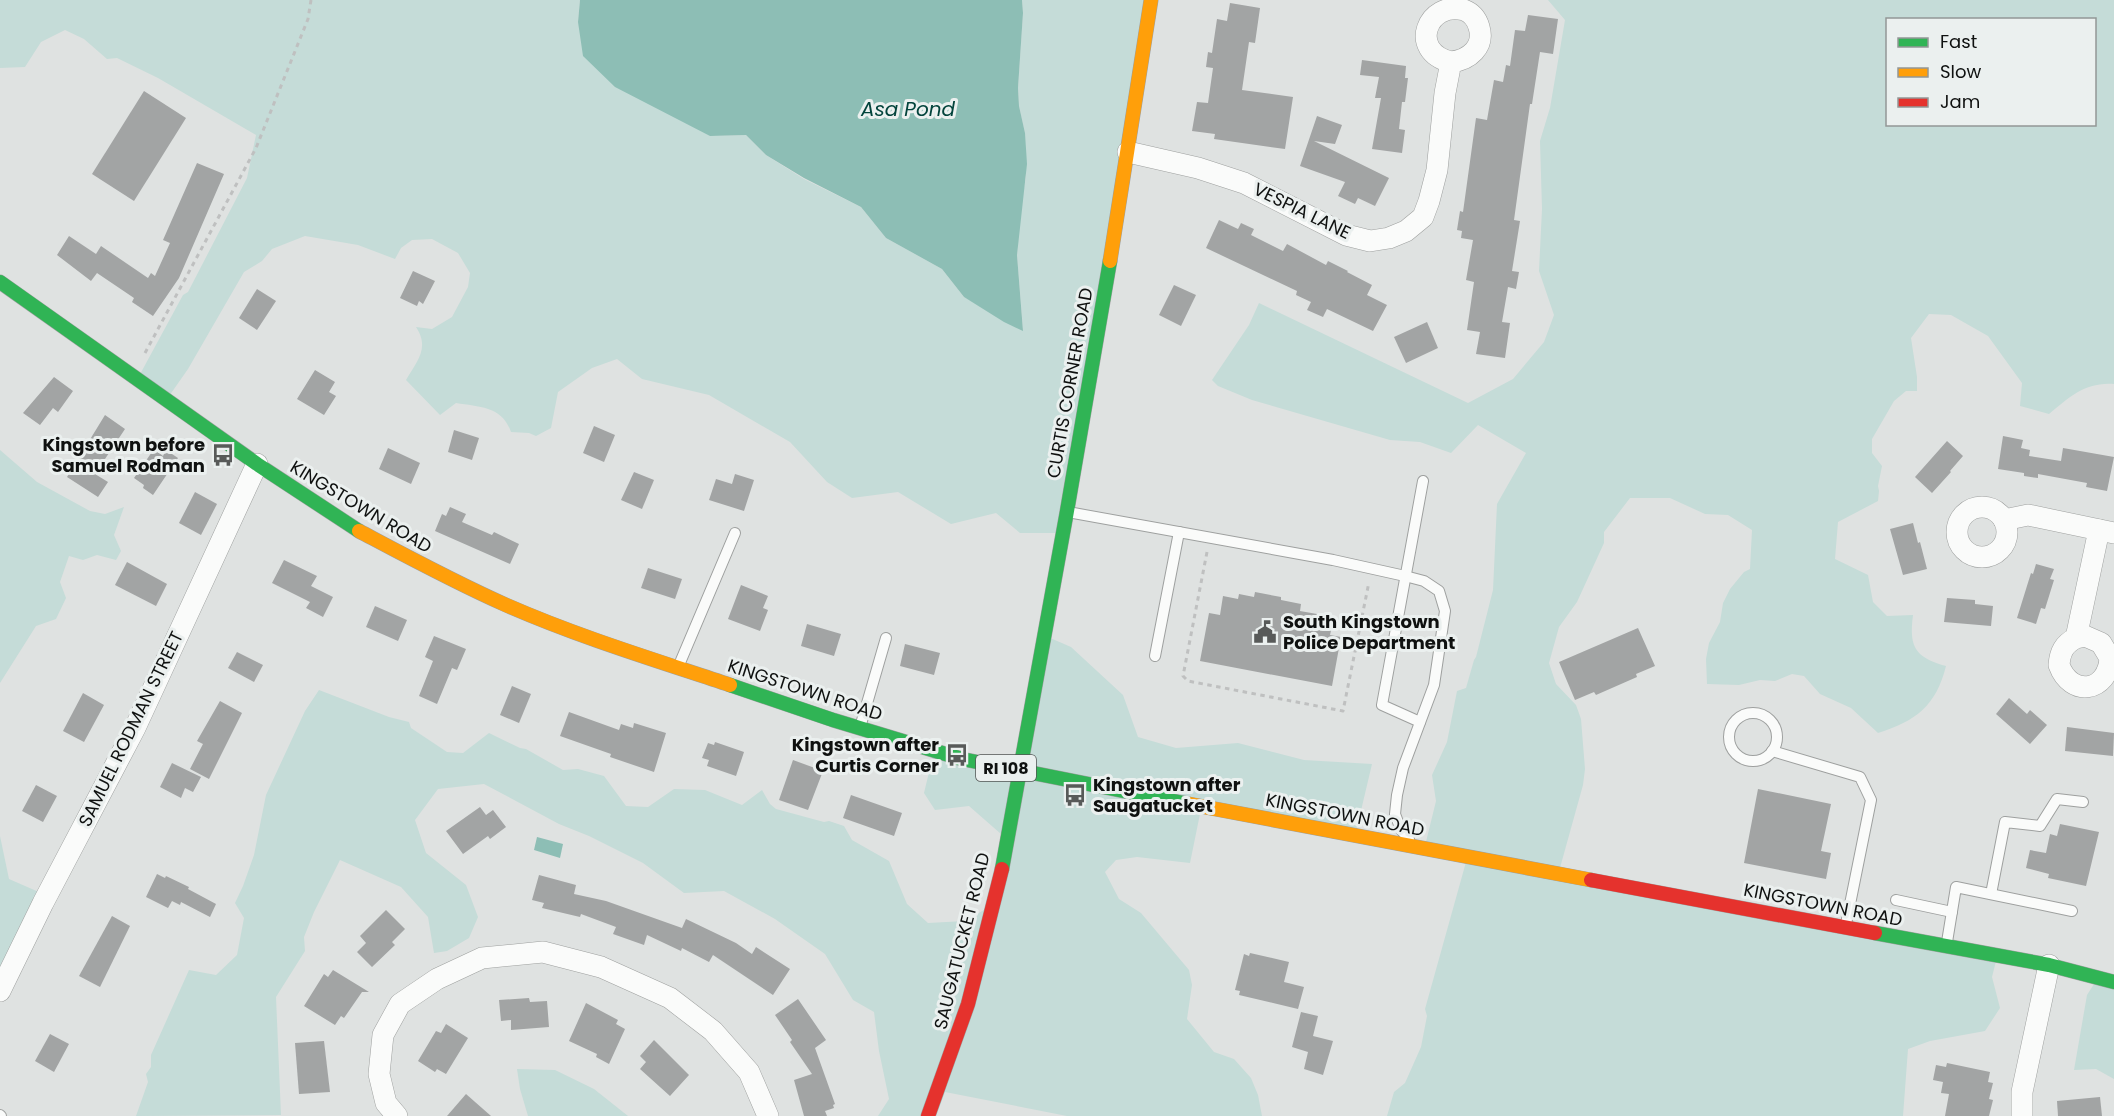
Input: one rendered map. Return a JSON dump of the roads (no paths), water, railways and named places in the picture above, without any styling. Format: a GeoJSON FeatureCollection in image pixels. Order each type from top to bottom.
{"type":"FeatureCollection","features":[{"type":"Feature","properties":{"kind":"main road","name":"CURTIS CORNER ROAD"},"geometry":{"type":"LineString","coordinates":[[1018,771],[1066,512],[1128,152],[1151,0]]}},
{"type":"Feature","properties":{"kind":"main road","name":"KINGSTOWN ROAD"},"geometry":{"type":"LineString","coordinates":[[0,282],[257,464],[349,525],[451,580],[508,606],[678,668],[962,759],[1418,848],[2049,965],[2111,981]]}},
{"type":"Feature","properties":{"kind":"main road","name":"SAUGATUCKET ROAD"},"geometry":{"type":"LineString","coordinates":[[928,1116],[968,1004],[1000,878],[1018,771]]}},
{"type":"Feature","properties":{"kind":"street","name":"VESPIA LANE"},"geometry":{"type":"LineString","coordinates":[[1128,152],[1198,168],[1244,183],[1346,235],[1370,241],[1389,238],[1407,231],[1423,217],[1429,201],[1437,170],[1445,93],[1451,62]]}},
{"type":"Feature","properties":{"kind":"street","name":"SAMUEL RODMAN STREET"},"geometry":{"type":"LineString","coordinates":[[0,991],[43,903],[135,728],[257,464]]}},
{"type":"Feature","properties":{"kind":"street"},"geometry":{"type":"LineString","coordinates":[[2004,520],[2028,515],[2106,531],[2076,638]]}},
{"type":"Feature","properties":{"kind":"street"},"geometry":{"type":"LineString","coordinates":[[397,1116],[386,1103],[379,1074],[382,1035],[400,1004],[437,979],[482,958],[543,952],[601,967],[669,998],[713,1031],[749,1072],[768,1116]]}},
{"type":"Feature","properties":{"kind":"street"},"geometry":{"type":"LineString","coordinates":[[2022,1116],[2022,1092],[2049,965]]}},
{"type":"Feature","properties":{"kind":"lane"},"geometry":{"type":"LineString","coordinates":[[1420,722],[1382,705],[1423,482]]}},
{"type":"Feature","properties":{"kind":"lane"},"geometry":{"type":"LineString","coordinates":[[1066,512],[1371,568],[1424,581],[1439,591],[1445,611],[1434,685],[1403,768],[1395,814],[1401,830],[1418,848]]}},
{"type":"Feature","properties":{"kind":"lane"},"geometry":{"type":"LineString","coordinates":[[678,668],[735,532]]}},
{"type":"Feature","properties":{"kind":"lane"},"geometry":{"type":"LineString","coordinates":[[1155,656],[1179,532]]}},
{"type":"Feature","properties":{"kind":"lane"},"geometry":{"type":"LineString","coordinates":[[860,728],[886,638]]}},
{"type":"Feature","properties":{"kind":"lane"},"geometry":{"type":"LineString","coordinates":[[1757,714],[1771,722],[1777,736],[1772,751],[1760,760],[1752,761],[1738,756],[1730,743],[1731,728],[1735,722],[1742,717],[1757,714]]}},
{"type":"Feature","properties":{"kind":"lane"},"geometry":{"type":"LineString","coordinates":[[1772,751],[1860,777],[1871,800],[1846,927]]}},
{"type":"Feature","properties":{"kind":"lane"},"geometry":{"type":"LineString","coordinates":[[1991,894],[2005,822],[2040,826],[2057,800],[2083,802]]}},
{"type":"Feature","properties":{"kind":"lane"},"geometry":{"type":"LineString","coordinates":[[1946,946],[1956,888],[2072,911]]}},
{"type":"Feature","properties":{"kind":"lane"},"geometry":{"type":"LineString","coordinates":[[1896,900],[1952,912]]}},
{"type":"Feature","properties":{"kind":"lane"},"geometry":{"type":"LineString","coordinates":[[2111,981],[2114,967]]}},
{"type":"Feature","properties":{"kind":"water","name":"Asa Pond"},"geometry":{"type":"Polygon","coordinates":[[[580,0],[1022,0],[1018,88],[1027,164],[1017,255],[1023,331],[964,297],[942,269],[886,238],[861,207],[804,178],[766,155],[746,135],[710,136],[615,87],[583,56],[578,22],[580,0]]]}},
{"type":"Feature","properties":{"kind":"water"},"geometry":{"type":"Polygon","coordinates":[[[537,837],[563,844],[560,858],[534,850],[537,837]]]}},
{"type":"Feature","properties":{"kind":"place","name":"Kingstown before Samuel Rodman"},"geometry":{"type":"Point","coordinates":[223,455]}},
{"type":"Feature","properties":{"kind":"place","name":"South Kingstown Police Department"},"geometry":{"type":"Point","coordinates":[1265,632]}},
{"type":"Feature","properties":{"kind":"place","name":"Kingstown after Curtis Corner"},"geometry":{"type":"Point","coordinates":[957,755]}},
{"type":"Feature","properties":{"kind":"place","name":"Kingstown after Saugatucket"},"geometry":{"type":"Point","coordinates":[1075,795]}}]}
